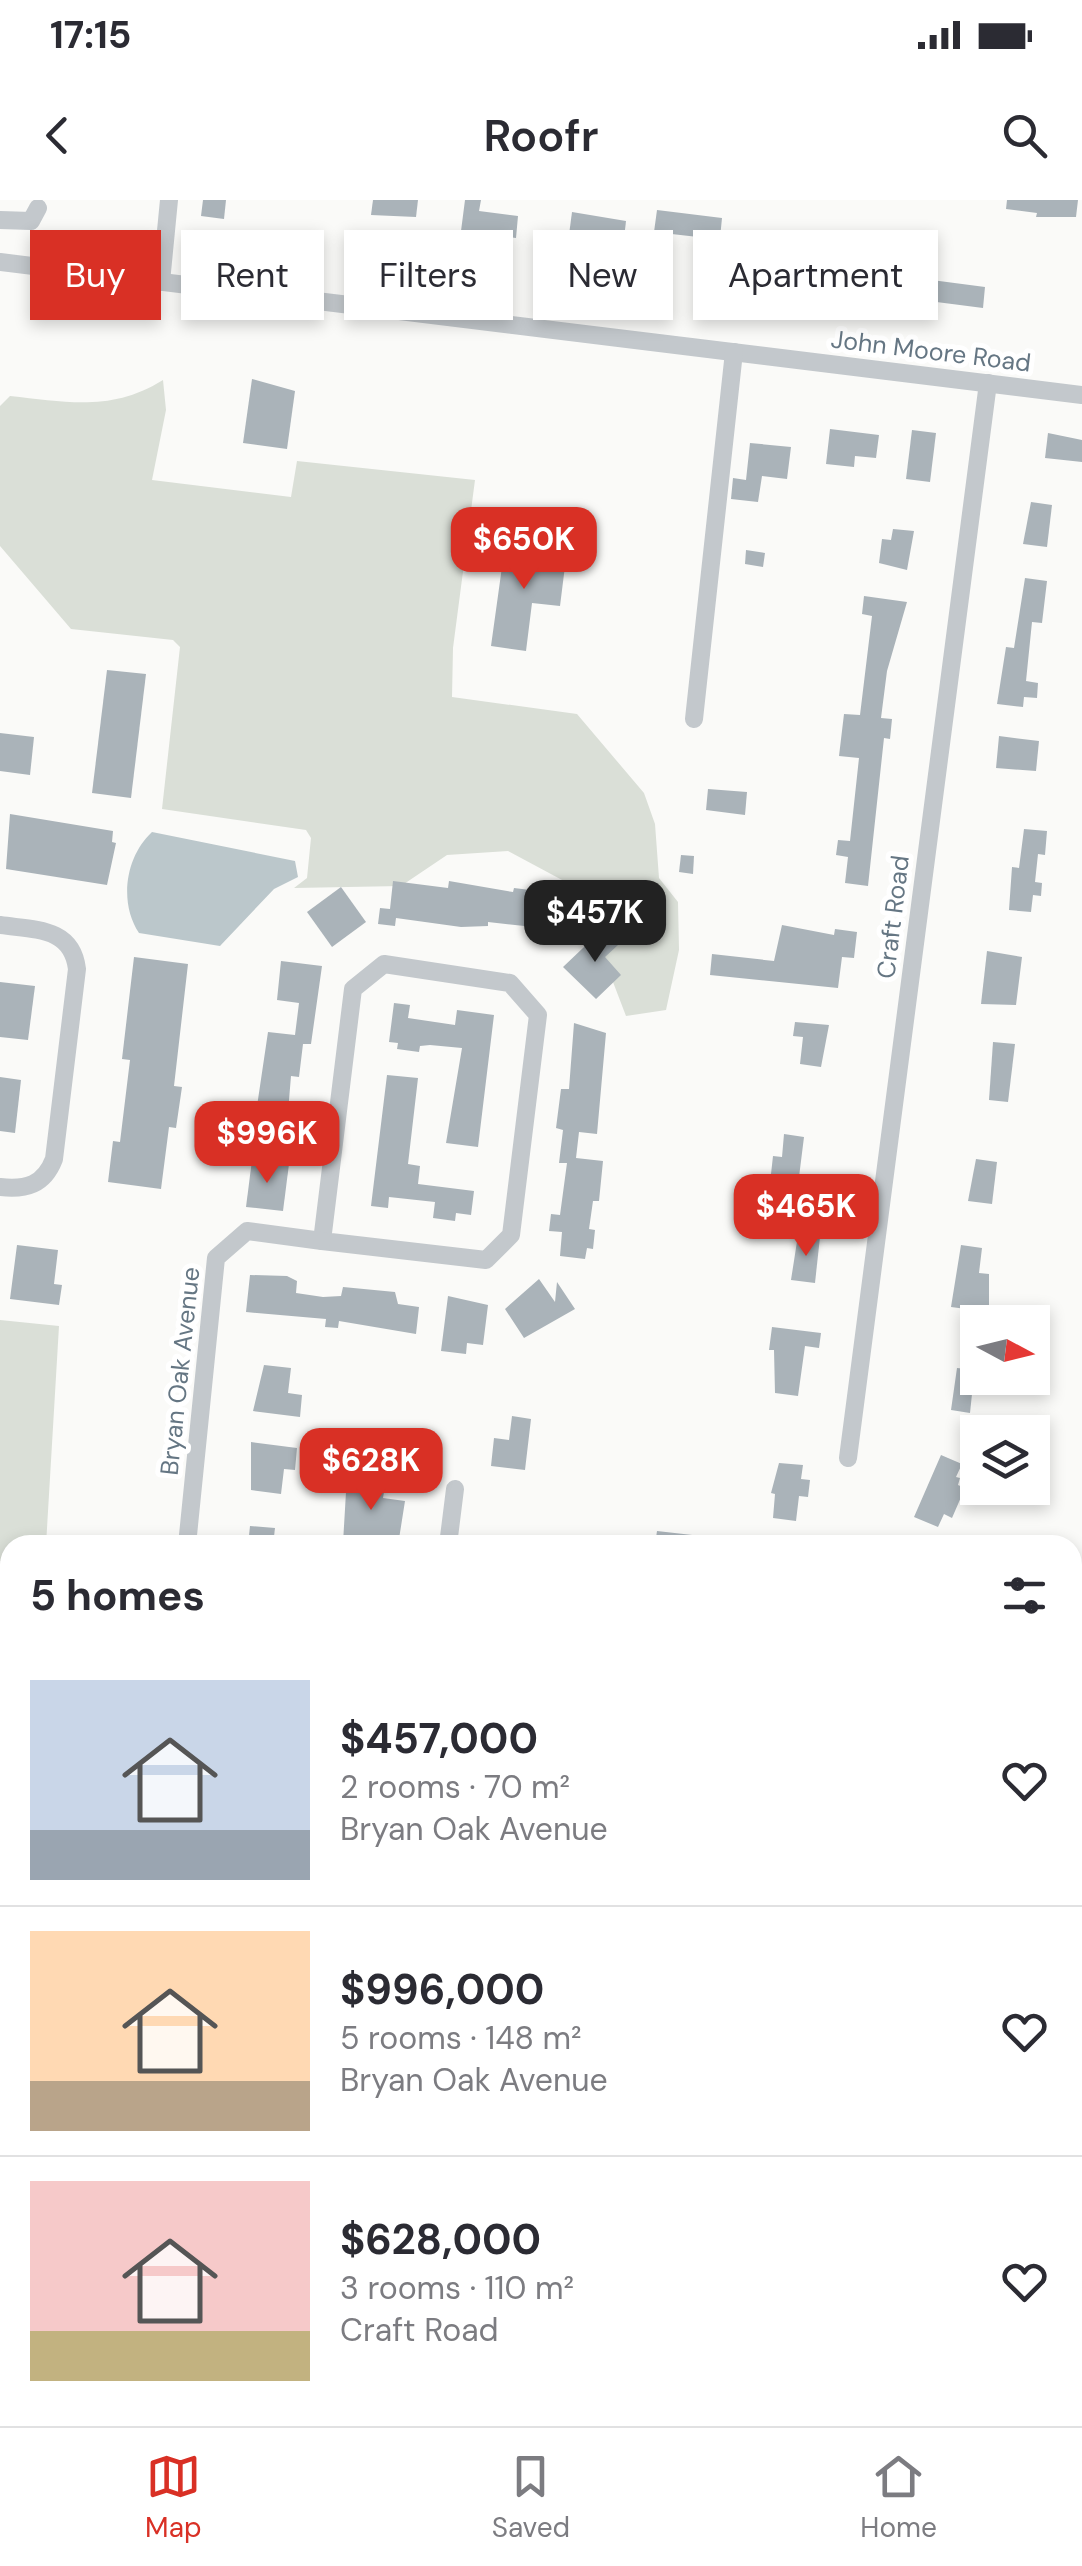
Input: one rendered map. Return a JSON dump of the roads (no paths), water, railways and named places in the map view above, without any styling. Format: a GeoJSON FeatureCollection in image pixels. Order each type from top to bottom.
{"type":"FeatureCollection","features":[{"type":"Feature","properties":{"kind":"street"},"geometry":{"type":"LineString","coordinates":[[161,282],[170,200]]}},
{"type":"Feature","properties":{"kind":"street"},"geometry":{"type":"LineString","coordinates":[[0,220],[31,221],[38,208]]}},
{"type":"Feature","properties":{"kind":"street","name":"John Moore Road"},"geometry":{"type":"LineString","coordinates":[[0,262],[30,266]]}},
{"type":"Feature","properties":{"kind":"street","name":"John Moore Road"},"geometry":{"type":"LineString","coordinates":[[161,282],[1082,395]]}},
{"type":"Feature","properties":{"kind":"street"},"geometry":{"type":"LineString","coordinates":[[694,719],[734,352]]}},
{"type":"Feature","properties":{"kind":"street","name":"Craft Road"},"geometry":{"type":"LineString","coordinates":[[848,1458],[988,384]]}},
{"type":"Feature","properties":{"kind":"street"},"geometry":{"type":"LineString","coordinates":[[0,926],[62,937],[71,946],[76,969],[54,1159],[49,1171],[29,1187],[0,1186]]}},
{"type":"Feature","properties":{"kind":"street","name":"Bryan Oak Avenue"},"geometry":{"type":"LineString","coordinates":[[188,1535],[216,1258],[247,1232],[322,1241],[486,1260],[511,1235],[538,1015],[510,983],[384,964],[352,989],[322,1241]]}},
{"type":"Feature","properties":{"kind":"street"},"geometry":{"type":"LineString","coordinates":[[449,1535],[455,1489]]}}]}
